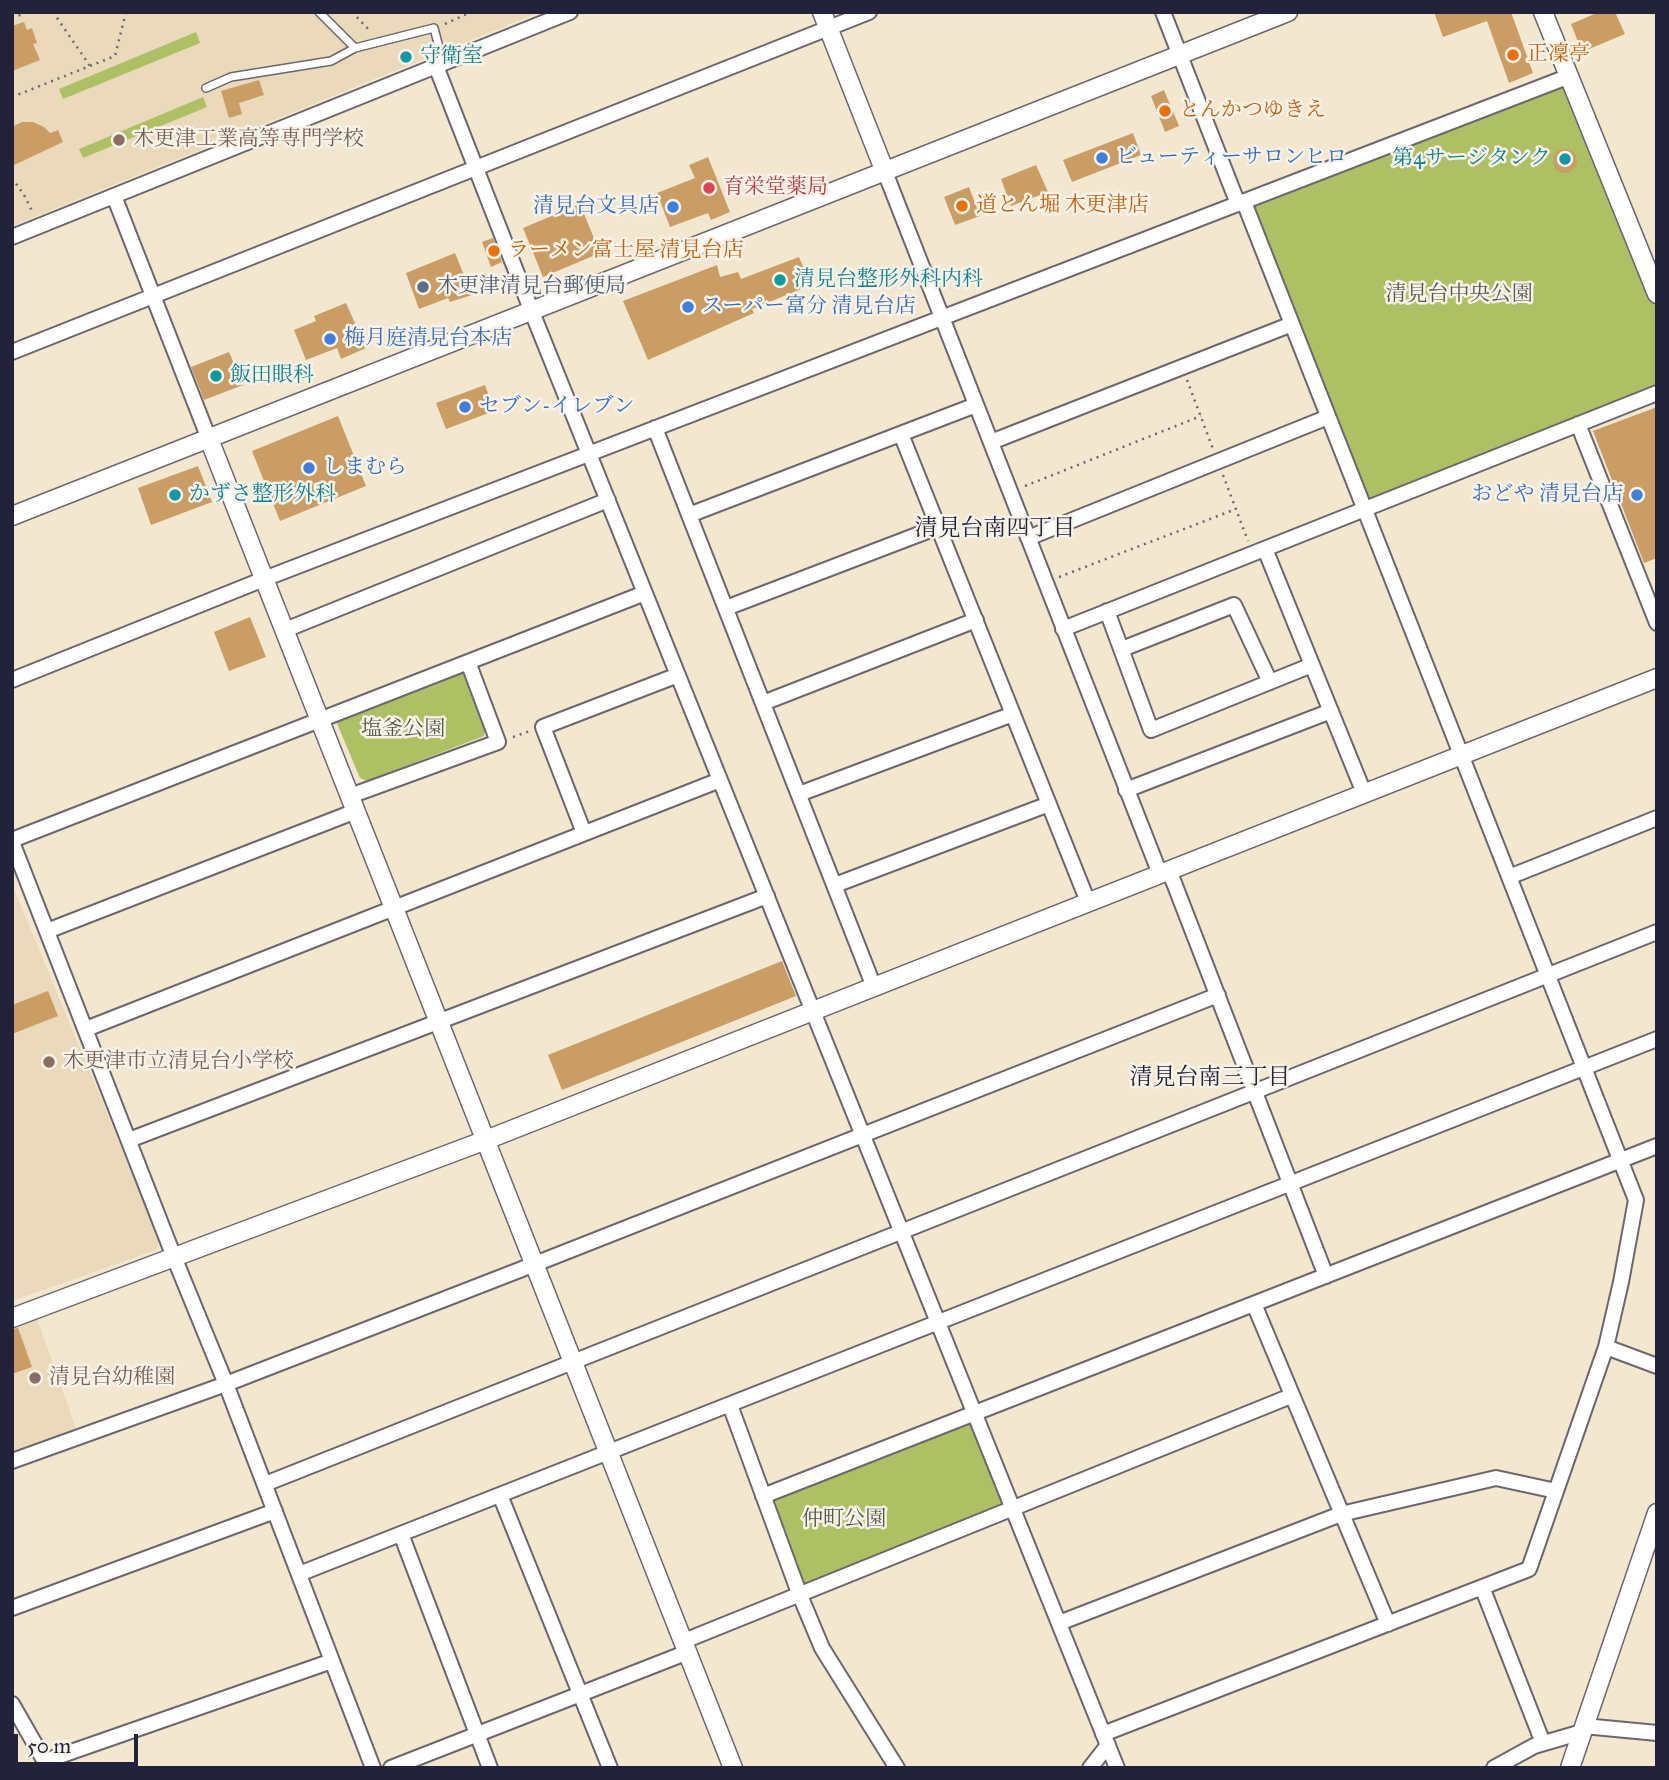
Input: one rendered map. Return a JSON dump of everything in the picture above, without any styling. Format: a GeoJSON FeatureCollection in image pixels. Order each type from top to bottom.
{"type":"FeatureCollection","features":[{"type":"Feature","properties":{"kind":"street"},"geometry":{"type":"LineString","coordinates":[[12,237],[569,12]]}},
{"type":"Feature","properties":{"kind":"street"},"geometry":{"type":"LineString","coordinates":[[12,352],[476,168],[825,20],[869,12]]}},
{"type":"Feature","properties":{"kind":"street"},"geometry":{"type":"LineString","coordinates":[[1090,1768],[1106,1740],[1529,1569],[1606,1347],[1636,1200],[1292,324],[1163,12]]}},
{"type":"Feature","properties":{"kind":"street"},"geometry":{"type":"LineString","coordinates":[[12,516],[1288,12]]}},
{"type":"Feature","properties":{"kind":"street"},"geometry":{"type":"LineString","coordinates":[[1543,12],[1567,77],[1657,294]]}},
{"type":"Feature","properties":{"kind":"street"},"geometry":{"type":"LineString","coordinates":[[825,20],[1126,790],[1218,995],[1326,1276]]}},
{"type":"Feature","properties":{"kind":"street"},"geometry":{"type":"LineString","coordinates":[[440,65],[476,168],[532,312],[1117,1768]]}},
{"type":"Feature","properties":{"kind":"street"},"geometry":{"type":"LineString","coordinates":[[12,680],[264,579],[1567,77]]}},
{"type":"Feature","properties":{"kind":"street"},"geometry":{"type":"LineString","coordinates":[[114,196],[733,1768]]}},
{"type":"Feature","properties":{"kind":"street"},"geometry":{"type":"LineString","coordinates":[[990,442],[1292,324]]}},
{"type":"Feature","properties":{"kind":"street"},"geometry":{"type":"LineString","coordinates":[[1063,629],[1657,393]]}},
{"type":"Feature","properties":{"kind":"street"},"geometry":{"type":"LineString","coordinates":[[689,515],[976,405]]}},
{"type":"Feature","properties":{"kind":"street"},"geometry":{"type":"LineString","coordinates":[[1028,538],[1328,417]]}},
{"type":"Feature","properties":{"kind":"street"},"geometry":{"type":"LineString","coordinates":[[1578,424],[1657,622]]}},
{"type":"Feature","properties":{"kind":"street"},"geometry":{"type":"LineString","coordinates":[[655,428],[874,987]]}},
{"type":"Feature","properties":{"kind":"street"},"geometry":{"type":"LineString","coordinates":[[901,434],[1088,902]]}},
{"type":"Feature","properties":{"kind":"street"},"geometry":{"type":"LineString","coordinates":[[285,630],[608,500]]}},
{"type":"Feature","properties":{"kind":"street"},"geometry":{"type":"LineString","coordinates":[[726,608],[938,527]]}},
{"type":"Feature","properties":{"kind":"street"},"geometry":{"type":"LineString","coordinates":[[1259,551],[1312,665],[1364,793]]}},
{"type":"Feature","properties":{"kind":"street"},"geometry":{"type":"LineString","coordinates":[[373,1768],[86,1028],[47,931],[16,864],[12,841],[645,593]]}},
{"type":"Feature","properties":{"kind":"street"},"geometry":{"type":"LineString","coordinates":[[1122,649],[1234,606],[1270,682]]}},
{"type":"Feature","properties":{"kind":"street"},"geometry":{"type":"LineString","coordinates":[[1107,611],[1151,730],[1312,665]]}},
{"type":"Feature","properties":{"kind":"street"},"geometry":{"type":"LineString","coordinates":[[763,703],[976,620]]}},
{"type":"Feature","properties":{"kind":"street"},"geometry":{"type":"LineString","coordinates":[[47,931],[498,742],[468,662]]}},
{"type":"Feature","properties":{"kind":"street"},"geometry":{"type":"LineString","coordinates":[[583,833],[543,727],[678,675]]}},
{"type":"Feature","properties":{"kind":"street"},"geometry":{"type":"LineString","coordinates":[[12,1318],[486,1140],[1657,678]]}},
{"type":"Feature","properties":{"kind":"street"},"geometry":{"type":"LineString","coordinates":[[1126,790],[1331,711]]}},
{"type":"Feature","properties":{"kind":"street"},"geometry":{"type":"LineString","coordinates":[[799,794],[1013,714]]}},
{"type":"Feature","properties":{"kind":"street"},"geometry":{"type":"LineString","coordinates":[[86,1028],[720,780]]}},
{"type":"Feature","properties":{"kind":"street"},"geometry":{"type":"LineString","coordinates":[[835,885],[1049,804]]}},
{"type":"Feature","properties":{"kind":"street"},"geometry":{"type":"LineString","coordinates":[[1509,877],[1657,818]]}},
{"type":"Feature","properties":{"kind":"street"},"geometry":{"type":"LineString","coordinates":[[129,1140],[767,896]]}},
{"type":"Feature","properties":{"kind":"street"},"geometry":{"type":"LineString","coordinates":[[265,1484],[1657,932]]}},
{"type":"Feature","properties":{"kind":"street"},"geometry":{"type":"LineString","coordinates":[[12,1461],[226,1384],[1218,995]]}},
{"type":"Feature","properties":{"kind":"street"},"geometry":{"type":"LineString","coordinates":[[299,1574],[1657,1039]]}},
{"type":"Feature","properties":{"kind":"street"},"geometry":{"type":"LineString","coordinates":[[763,1496],[1657,1146]]}},
{"type":"Feature","properties":{"kind":"street"},"geometry":{"type":"LineString","coordinates":[[1254,1304],[1388,1624]]}},
{"type":"Feature","properties":{"kind":"street"},"geometry":{"type":"LineString","coordinates":[[1606,1347],[1657,1366]]}},
{"type":"Feature","properties":{"kind":"street"},"geometry":{"type":"LineString","coordinates":[[391,1768],[580,1694],[799,1593],[1291,1396]]}},
{"type":"Feature","properties":{"kind":"street"},"geometry":{"type":"LineString","coordinates":[[730,1405],[822,1648],[897,1768]]}},
{"type":"Feature","properties":{"kind":"street"},"geometry":{"type":"LineString","coordinates":[[1059,1623],[1341,1514],[1496,1478],[1556,1491]]}},
{"type":"Feature","properties":{"kind":"street"},"geometry":{"type":"LineString","coordinates":[[500,1495],[610,1768]]}},
{"type":"Feature","properties":{"kind":"street"},"geometry":{"type":"LineString","coordinates":[[12,1608],[275,1511]]}},
{"type":"Feature","properties":{"kind":"street"},"geometry":{"type":"LineString","coordinates":[[1570,1768],[1657,1513]]}},
{"type":"Feature","properties":{"kind":"street"},"geometry":{"type":"LineString","coordinates":[[401,1534],[490,1768]]}},
{"type":"Feature","properties":{"kind":"street"},"geometry":{"type":"LineString","coordinates":[[1482,1587],[1543,1743]]}},
{"type":"Feature","properties":{"kind":"street"},"geometry":{"type":"LineString","coordinates":[[12,1704],[47,1764],[332,1661]]}},
{"type":"Feature","properties":{"kind":"street"},"geometry":{"type":"LineString","coordinates":[[1494,1768],[1543,1743],[1583,1729],[1657,1733]]}},
{"type":"Feature","properties":{"kind":"lane"},"geometry":{"type":"LineString","coordinates":[[319,12],[355,48]]}},
{"type":"Feature","properties":{"kind":"lane"},"geometry":{"type":"LineString","coordinates":[[206,88],[231,77],[331,61],[355,48],[434,28],[440,65]]}},
{"type":"Feature","properties":{"kind":"path"},"geometry":{"type":"LineString","coordinates":[[12,18],[29,12]]}},
{"type":"Feature","properties":{"kind":"path"},"geometry":{"type":"LineString","coordinates":[[53,12],[90,66]]}},
{"type":"Feature","properties":{"kind":"path"},"geometry":{"type":"LineString","coordinates":[[12,97],[115,56],[126,12]]}},
{"type":"Feature","properties":{"kind":"path"},"geometry":{"type":"LineString","coordinates":[[352,12],[382,41]]}},
{"type":"Feature","properties":{"kind":"path"},"geometry":{"type":"LineString","coordinates":[[434,28],[471,12]]}},
{"type":"Feature","properties":{"kind":"path"},"geometry":{"type":"LineString","coordinates":[[12,178],[31,206],[33,213],[25,217]]}},
{"type":"Feature","properties":{"kind":"path"},"geometry":{"type":"LineString","coordinates":[[1182,367],[1236,509],[1259,551]]}},
{"type":"Feature","properties":{"kind":"path"},"geometry":{"type":"LineString","coordinates":[[1010,492],[1201,416]]}},
{"type":"Feature","properties":{"kind":"path"},"geometry":{"type":"LineString","coordinates":[[1045,582],[1236,509]]}},
{"type":"Feature","properties":{"kind":"path"},"geometry":{"type":"LineString","coordinates":[[498,742],[543,727]]}},
{"type":"Feature","properties":{"kind":"shaded area","name":"木更津工業高等専門学校"},"geometry":{"type":"Polygon","coordinates":[[[12,12],[540,12],[12,226],[12,12]]]}},
{"type":"Feature","properties":{"kind":"shaded area","name":"木更津市立清見台小学校"},"geometry":{"type":"Polygon","coordinates":[[[12,884],[160,1241],[156,1250],[12,1301],[12,884]]]}},
{"type":"Feature","properties":{"kind":"shaded area","name":"清見台幼稚園"},"geometry":{"type":"Polygon","coordinates":[[[37,1319],[76,1428],[12,1451],[12,1328],[37,1319]]]}},
{"type":"Feature","properties":{"kind":"green space"},"geometry":{"type":"Polygon","coordinates":[[[196,32],[200,43],[63,99],[59,89],[196,32]]]}},
{"type":"Feature","properties":{"kind":"green space","name":"清見台中央公園"},"geometry":{"type":"Polygon","coordinates":[[[1563,85],[1657,309],[1657,387],[1369,500],[1252,206],[1563,85]]]}},
{"type":"Feature","properties":{"kind":"green space"},"geometry":{"type":"Polygon","coordinates":[[[203,97],[207,107],[83,158],[79,149],[203,97]]]}},
{"type":"Feature","properties":{"kind":"green space","name":"塩釜公園"},"geometry":{"type":"Polygon","coordinates":[[[457,671],[463,674],[485,731],[484,736],[367,781],[360,778],[336,721],[341,715],[457,671]]]}},
{"type":"Feature","properties":{"kind":"green space","name":"仲町公園"},"geometry":{"type":"Polygon","coordinates":[[[975,1414],[1012,1508],[799,1593],[763,1496],[975,1414]]]}},
{"type":"Feature","properties":{"kind":"building"},"geometry":{"type":"Polygon","coordinates":[[[1434,12],[1511,12],[1533,73],[1509,83],[1487,21],[1443,37],[1434,12]]]}},
{"type":"Feature","properties":{"kind":"building"},"geometry":{"type":"Polygon","coordinates":[[[1599,12],[1615,12],[1625,34],[1582,52],[1571,24],[1599,12]]]}},
{"type":"Feature","properties":{"kind":"building"},"geometry":{"type":"Polygon","coordinates":[[[24,22],[27,30],[32,28],[37,43],[33,44],[40,60],[12,71],[12,26],[24,22]]]}},
{"type":"Feature","properties":{"kind":"building"},"geometry":{"type":"Polygon","coordinates":[[[259,80],[264,95],[239,103],[242,114],[229,118],[221,91],[259,80]]]}},
{"type":"Feature","properties":{"kind":"building","name":"とんかつゆきえ"},"geometry":{"type":"Polygon","coordinates":[[[1164,90],[1179,126],[1165,132],[1151,96],[1164,90]]]}},
{"type":"Feature","properties":{"kind":"building"},"geometry":{"type":"Polygon","coordinates":[[[22,122],[33,122],[50,133],[58,130],[63,142],[12,166],[12,127],[22,122]]]}},
{"type":"Feature","properties":{"kind":"building","name":"ビューティーサロンヒロ"},"geometry":{"type":"Polygon","coordinates":[[[1133,133],[1141,155],[1072,182],[1063,160],[1133,133]]]}},
{"type":"Feature","properties":{"kind":"building","name":"第4サージタンク"},"geometry":{"type":"Polygon","coordinates":[[[1565,149],[1576,156],[1577,161],[1570,172],[1565,173],[1554,166],[1553,161],[1560,150],[1565,149]]]}},
{"type":"Feature","properties":{"kind":"building"},"geometry":{"type":"Polygon","coordinates":[[[708,157],[730,212],[711,220],[708,213],[670,227],[657,193],[695,178],[689,165],[708,157]]]}},
{"type":"Feature","properties":{"kind":"building"},"geometry":{"type":"Polygon","coordinates":[[[1036,165],[1048,192],[1011,206],[1001,179],[1036,165]]]}},
{"type":"Feature","properties":{"kind":"building","name":"道とん堀 木更津店"},"geometry":{"type":"Polygon","coordinates":[[[969,187],[980,216],[955,225],[944,197],[969,187]]]}},
{"type":"Feature","properties":{"kind":"building"},"geometry":{"type":"Polygon","coordinates":[[[580,204],[600,253],[543,277],[523,228],[580,204]]]}},
{"type":"Feature","properties":{"kind":"building","name":"ラーメン富士屋 清見台店"},"geometry":{"type":"Polygon","coordinates":[[[493,238],[502,262],[491,267],[482,242],[493,238]]]}},
{"type":"Feature","properties":{"kind":"building"},"geometry":{"type":"Polygon","coordinates":[[[455,253],[472,295],[450,302],[448,298],[419,309],[406,273],[455,253]]]}},
{"type":"Feature","properties":{"kind":"building","name":"スーパー富分 清見台店"},"geometry":{"type":"Polygon","coordinates":[[[799,257],[811,285],[752,309],[754,313],[648,360],[623,301],[717,265],[720,277],[738,272],[741,279],[799,257]]]}},
{"type":"Feature","properties":{"kind":"building","name":"梅月庭清見台本店"},"geometry":{"type":"Polygon","coordinates":[[[346,303],[366,348],[341,359],[337,348],[306,360],[294,330],[316,321],[314,316],[346,303]]]}},
{"type":"Feature","properties":{"kind":"building","name":"飯田眼科"},"geometry":{"type":"Polygon","coordinates":[[[229,352],[243,385],[204,400],[191,367],[229,352]]]}},
{"type":"Feature","properties":{"kind":"building","name":"セブン-イレブン"},"geometry":{"type":"Polygon","coordinates":[[[485,385],[494,411],[446,429],[436,403],[485,385]]]}},
{"type":"Feature","properties":{"kind":"building","name":"おどや 清見台店"},"geometry":{"type":"Polygon","coordinates":[[[1657,407],[1657,558],[1644,563],[1593,431],[1657,407]]]}},
{"type":"Feature","properties":{"kind":"building","name":"しまむら"},"geometry":{"type":"Polygon","coordinates":[[[338,416],[366,486],[280,521],[252,451],[338,416]]]}},
{"type":"Feature","properties":{"kind":"building","name":"かずさ整形外科"},"geometry":{"type":"Polygon","coordinates":[[[198,466],[212,502],[151,525],[138,488],[198,466]]]}},
{"type":"Feature","properties":{"kind":"building"},"geometry":{"type":"Polygon","coordinates":[[[250,617],[266,657],[229,671],[214,632],[250,617]]]}},
{"type":"Feature","properties":{"kind":"building"},"geometry":{"type":"Polygon","coordinates":[[[782,961],[796,996],[562,1090],[548,1055],[782,961]]]}},
{"type":"Feature","properties":{"kind":"building"},"geometry":{"type":"Polygon","coordinates":[[[48,991],[58,1016],[12,1034],[12,1005],[48,991]]]}},
{"type":"Feature","properties":{"kind":"building"},"geometry":{"type":"Polygon","coordinates":[[[18,1328],[32,1367],[12,1374],[12,1329],[18,1328]]]}},
{"type":"Feature","properties":{"kind":"place","name":"正凜亭"},"geometry":{"type":"Point","coordinates":[1513,55]}},
{"type":"Feature","properties":{"kind":"place","name":"守衛室"},"geometry":{"type":"Point","coordinates":[406,57]}},
{"type":"Feature","properties":{"kind":"place","name":"とんかつゆきえ"},"geometry":{"type":"Point","coordinates":[1165,111]}},
{"type":"Feature","properties":{"kind":"place","name":"木更津工業高等専門学校"},"geometry":{"type":"Point","coordinates":[119,140]}},
{"type":"Feature","properties":{"kind":"place","name":"ビューティーサロンヒロ"},"geometry":{"type":"Point","coordinates":[1102,158]}},
{"type":"Feature","properties":{"kind":"place","name":"第4サージタンク"},"geometry":{"type":"Point","coordinates":[1565,159]}},
{"type":"Feature","properties":{"kind":"place","name":"育栄堂薬局"},"geometry":{"type":"Point","coordinates":[709,188]}},
{"type":"Feature","properties":{"kind":"place","name":"道とん堀 木更津店"},"geometry":{"type":"Point","coordinates":[962,206]}},
{"type":"Feature","properties":{"kind":"place","name":"清見台文具店"},"geometry":{"type":"Point","coordinates":[673,207]}},
{"type":"Feature","properties":{"kind":"place","name":"ラーメン富士屋 清見台店"},"geometry":{"type":"Point","coordinates":[494,251]}},
{"type":"Feature","properties":{"kind":"place","name":"清見台整形外科内科"},"geometry":{"type":"Point","coordinates":[780,280]}},
{"type":"Feature","properties":{"kind":"place","name":"木更津清見台郵便局"},"geometry":{"type":"Point","coordinates":[423,287]}},
{"type":"Feature","properties":{"kind":"place","name":"スーパー富分 清見台店"},"geometry":{"type":"Point","coordinates":[688,307]}},
{"type":"Feature","properties":{"kind":"place","name":"梅月庭清見台本店"},"geometry":{"type":"Point","coordinates":[330,339]}},
{"type":"Feature","properties":{"kind":"place","name":"飯田眼科"},"geometry":{"type":"Point","coordinates":[216,376]}},
{"type":"Feature","properties":{"kind":"place","name":"セブン-イレブン"},"geometry":{"type":"Point","coordinates":[465,407]}},
{"type":"Feature","properties":{"kind":"place","name":"しまむら"},"geometry":{"type":"Point","coordinates":[309,468]}},
{"type":"Feature","properties":{"kind":"place","name":"かずさ整形外科"},"geometry":{"type":"Point","coordinates":[175,495]}},
{"type":"Feature","properties":{"kind":"place","name":"おどや 清見台店"},"geometry":{"type":"Point","coordinates":[1637,495]}},
{"type":"Feature","properties":{"kind":"place","name":"木更津市立清見台小学校"},"geometry":{"type":"Point","coordinates":[49,1062]}},
{"type":"Feature","properties":{"kind":"place","name":"清見台幼稚園"},"geometry":{"type":"Point","coordinates":[35,1378]}},
{"type":"Feature","properties":{"kind":"district","name":"清見台南四丁目"},"geometry":{"type":"Point","coordinates":[995,529]}},
{"type":"Feature","properties":{"kind":"district","name":"清見台南三丁目"},"geometry":{"type":"Point","coordinates":[1210,1078]}}]}
